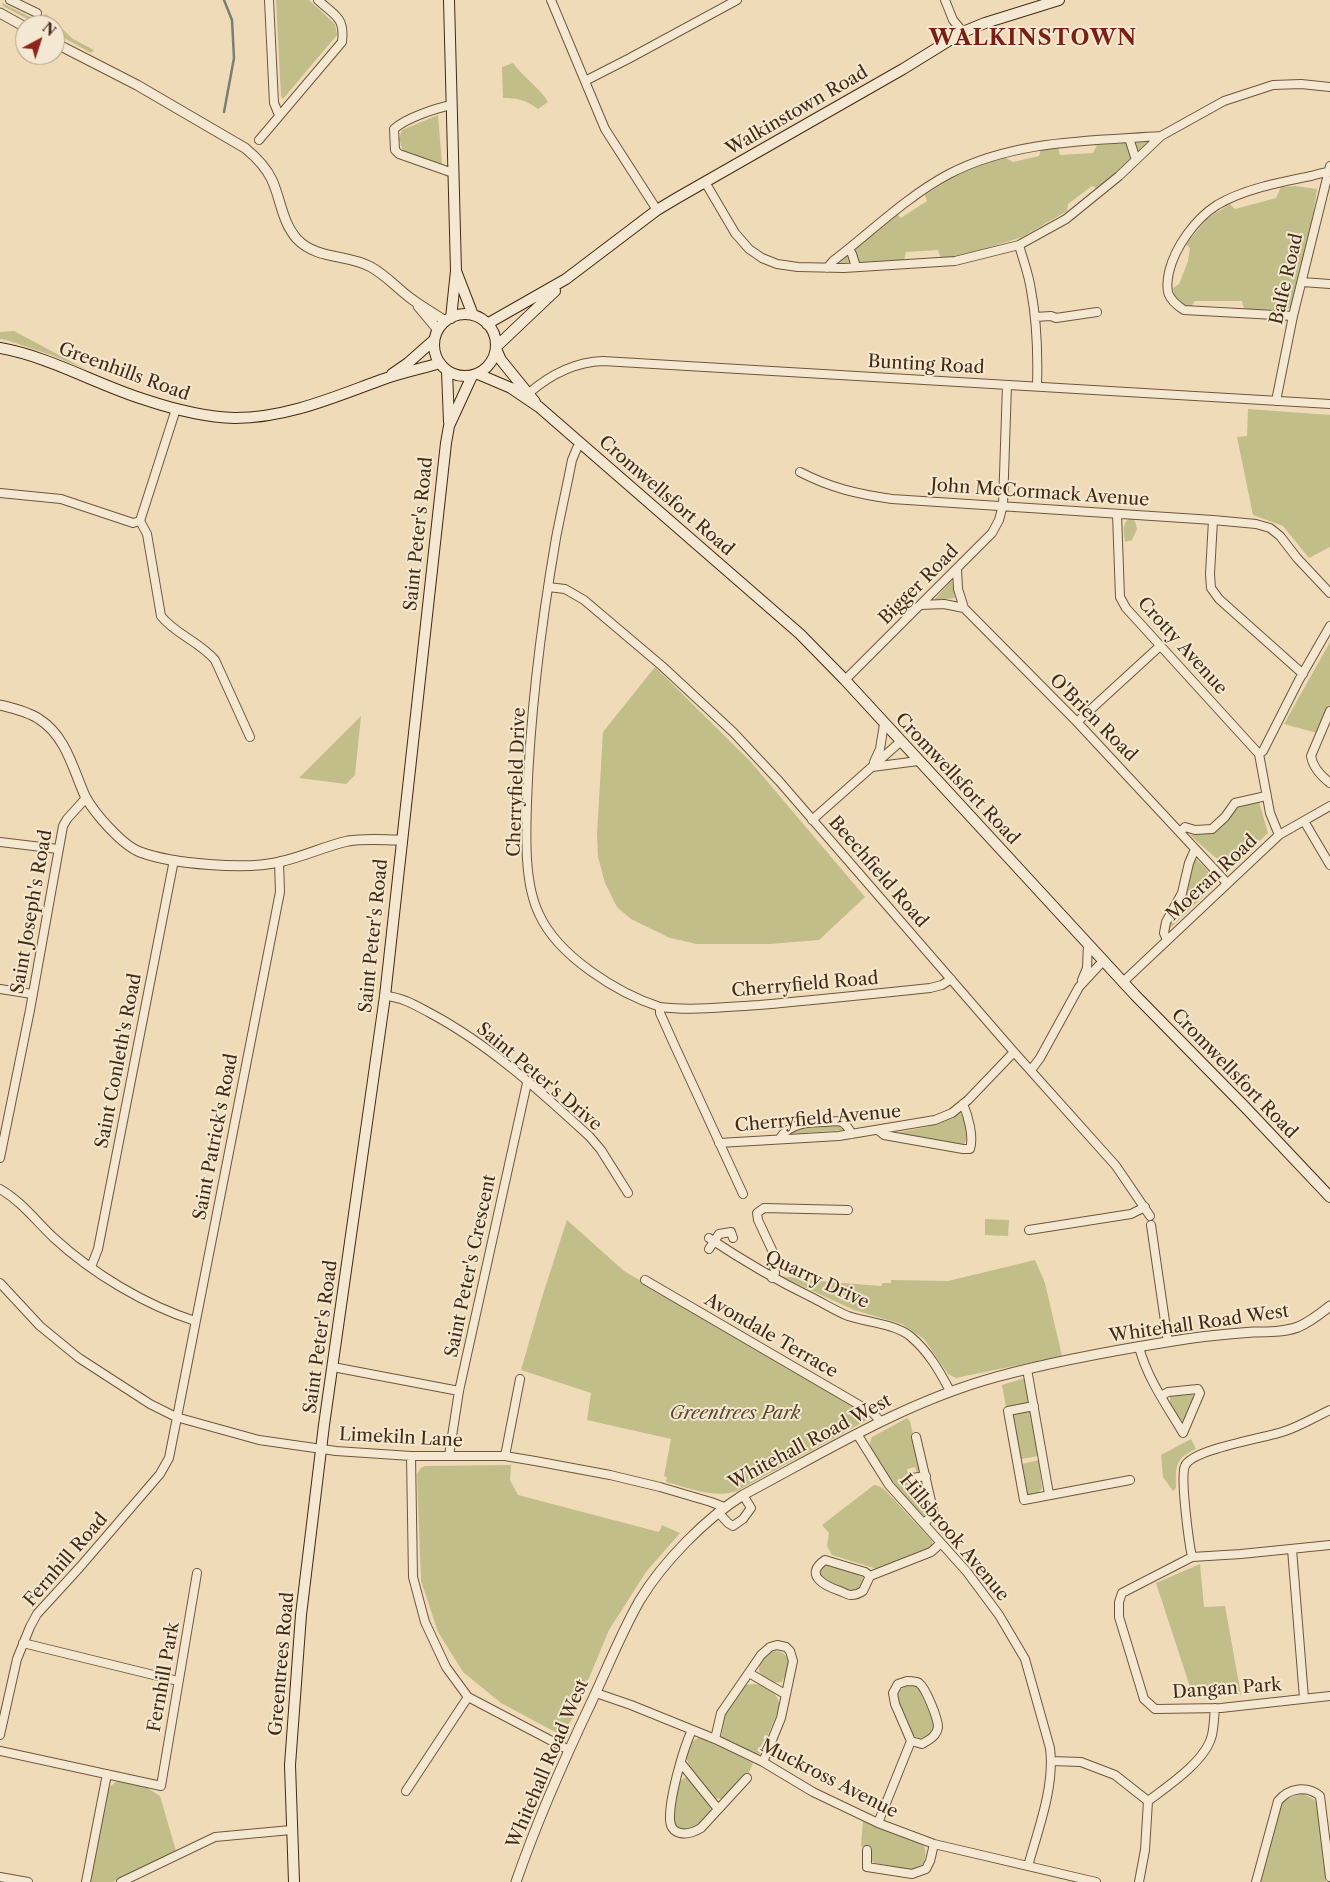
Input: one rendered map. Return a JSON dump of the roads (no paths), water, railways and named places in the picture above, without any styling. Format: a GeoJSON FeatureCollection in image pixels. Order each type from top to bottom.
{"type":"FeatureCollection","features":[{"type":"Feature","properties":{"kind":"main road"},"geometry":{"type":"LineString","coordinates":[[448,319],[456,271],[449,0]]}},
{"type":"Feature","properties":{"kind":"main road","name":"Walkinstown Road"},"geometry":{"type":"LineString","coordinates":[[488,324],[566,279],[657,210],[903,69],[962,32],[1059,0]]}},
{"type":"Feature","properties":{"kind":"main road"},"geometry":{"type":"LineString","coordinates":[[456,271],[473,315]]}},
{"type":"Feature","properties":{"kind":"main road","name":"Walkinstown Road"},"geometry":{"type":"LineString","coordinates":[[496,348],[566,279]]}},
{"type":"Feature","properties":{"kind":"main road"},"geometry":{"type":"LineString","coordinates":[[458,315],[473,315],[488,324],[495,336],[496,348],[490,364],[474,375],[463,376],[444,367],[436,356],[434,340],[438,330],[448,319],[458,315]]}},
{"type":"Feature","properties":{"kind":"main road","name":"Greenhills Road"},"geometry":{"type":"LineString","coordinates":[[382,380],[408,363],[434,340]]}},
{"type":"Feature","properties":{"kind":"main road","name":"Greenhills Road"},"geometry":{"type":"LineString","coordinates":[[0,348],[24,352],[144,400],[176,409],[218,417],[255,417],[315,405],[382,380],[444,367]]}},
{"type":"Feature","properties":{"kind":"main road","name":"Cromwellsfort Road"},"geometry":{"type":"LineString","coordinates":[[496,348],[500,360],[538,407]]}},
{"type":"Feature","properties":{"kind":"main road","name":"Saint Peter's Road"},"geometry":{"type":"LineString","coordinates":[[321,1449],[385,996],[445,448],[449,426],[444,367]]}},
{"type":"Feature","properties":{"kind":"main road","name":"Cromwellsfort Road"},"geometry":{"type":"LineString","coordinates":[[474,375],[510,388],[538,407],[795,630],[845,680],[1103,961],[1330,1197]]}},
{"type":"Feature","properties":{"kind":"main road","name":"Saint Peter's Road"},"geometry":{"type":"LineString","coordinates":[[449,426],[474,375]]}},
{"type":"Feature","properties":{"kind":"main road","name":"Greentrees Road"},"geometry":{"type":"LineString","coordinates":[[294,1882],[290,1765],[301,1615],[321,1449]]}},
{"type":"Feature","properties":{"kind":"street"},"geometry":{"type":"LineString","coordinates":[[10,0],[37,13]]}},
{"type":"Feature","properties":{"kind":"street"},"geometry":{"type":"LineString","coordinates":[[269,0],[274,103],[279,115]]}},
{"type":"Feature","properties":{"kind":"street"},"geometry":{"type":"LineString","coordinates":[[259,140],[342,42],[343,27],[338,18],[318,0]]}},
{"type":"Feature","properties":{"kind":"street"},"geometry":{"type":"LineString","coordinates":[[551,0],[605,129],[657,210]]}},
{"type":"Feature","properties":{"kind":"street"},"geometry":{"type":"LineString","coordinates":[[585,81],[737,0]]}},
{"type":"Feature","properties":{"kind":"street"},"geometry":{"type":"LineString","coordinates":[[945,0],[953,20],[962,32]]}},
{"type":"Feature","properties":{"kind":"street"},"geometry":{"type":"LineString","coordinates":[[0,13],[15,21]]}},
{"type":"Feature","properties":{"kind":"street"},"geometry":{"type":"LineString","coordinates":[[65,48],[137,85],[245,148],[258,159],[271,177],[286,224],[298,239],[308,247],[321,253],[357,262],[372,268],[414,300],[448,319]]}},
{"type":"Feature","properties":{"kind":"street"},"geometry":{"type":"LineString","coordinates":[[704,182],[735,233],[749,249],[762,258],[777,264],[827,268],[955,261],[1019,245],[1066,219],[1136,160],[1161,136],[1224,100],[1273,85],[1301,84],[1330,87]]}},
{"type":"Feature","properties":{"kind":"street"},"geometry":{"type":"LineString","coordinates":[[452,105],[400,124],[394,129],[394,150],[399,154],[453,173]]}},
{"type":"Feature","properties":{"kind":"street"},"geometry":{"type":"LineString","coordinates":[[827,268],[832,261],[909,200],[948,174],[994,156],[1044,144],[1161,136]]}},
{"type":"Feature","properties":{"kind":"street"},"geometry":{"type":"LineString","coordinates":[[1130,138],[1136,160]]}},
{"type":"Feature","properties":{"kind":"street"},"geometry":{"type":"LineString","coordinates":[[1293,316],[1184,310],[1174,303],[1166,288],[1171,264],[1181,243],[1203,216],[1218,205],[1276,182],[1329,170]]}},
{"type":"Feature","properties":{"kind":"street","name":"Balfe Road"},"geometry":{"type":"LineString","coordinates":[[1276,400],[1293,316],[1329,170]]}},
{"type":"Feature","properties":{"kind":"street"},"geometry":{"type":"LineString","coordinates":[[1019,245],[1031,289],[1035,317],[1038,355],[1037,386]]}},
{"type":"Feature","properties":{"kind":"street"},"geometry":{"type":"LineString","coordinates":[[849,249],[856,267]]}},
{"type":"Feature","properties":{"kind":"street"},"geometry":{"type":"LineString","coordinates":[[1302,282],[1330,284]]}},
{"type":"Feature","properties":{"kind":"street"},"geometry":{"type":"LineString","coordinates":[[414,300],[438,330]]}},
{"type":"Feature","properties":{"kind":"street"},"geometry":{"type":"LineString","coordinates":[[1035,317],[1051,316],[1056,318],[1097,312]]}},
{"type":"Feature","properties":{"kind":"street","name":"Bunting Road"},"geometry":{"type":"LineString","coordinates":[[528,393],[541,382],[558,372],[582,363],[603,361],[1330,404]]}},
{"type":"Feature","properties":{"kind":"street","name":"Bigger Road"},"geometry":{"type":"LineString","coordinates":[[845,680],[992,533],[999,520],[1003,505],[1007,385]]}},
{"type":"Feature","properties":{"kind":"street"},"geometry":{"type":"LineString","coordinates":[[176,409],[140,521],[147,534],[161,616],[166,622],[208,651],[215,660],[250,737]]}},
{"type":"Feature","properties":{"kind":"street","name":"Cherryfield Drive"},"geometry":{"type":"LineString","coordinates":[[581,443],[576,448],[572,460],[556,536],[548,587],[528,770],[527,823],[529,874],[533,898],[539,915],[562,946],[609,985],[660,1007]]}},
{"type":"Feature","properties":{"kind":"street","name":"John McCormack Avenue"},"geometry":{"type":"LineString","coordinates":[[800,472],[819,482],[855,494],[1256,524],[1270,528],[1280,536],[1297,558],[1330,593]]}},
{"type":"Feature","properties":{"kind":"street"},"geometry":{"type":"LineString","coordinates":[[0,493],[60,499],[133,524],[140,521]]}},
{"type":"Feature","properties":{"kind":"street","name":"Crotty Avenue"},"geometry":{"type":"LineString","coordinates":[[1117,514],[1120,597],[1126,608],[1259,754]]}},
{"type":"Feature","properties":{"kind":"street"},"geometry":{"type":"LineString","coordinates":[[1213,520],[1211,588],[1219,599],[1303,674]]}},
{"type":"Feature","properties":{"kind":"street"},"geometry":{"type":"LineString","coordinates":[[920,605],[944,604],[964,608],[958,589],[957,569]]}},
{"type":"Feature","properties":{"kind":"street","name":"Beechfield Road"},"geometry":{"type":"LineString","coordinates":[[548,587],[565,589],[584,600],[662,666],[733,732],[1116,1166],[1150,1216]]}},
{"type":"Feature","properties":{"kind":"street","name":"O'Brien Road"},"geometry":{"type":"LineString","coordinates":[[964,608],[1078,722],[1227,883]]}},
{"type":"Feature","properties":{"kind":"street"},"geometry":{"type":"LineString","coordinates":[[1279,835],[1270,813],[1259,754],[1263,751],[1330,626]]}},
{"type":"Feature","properties":{"kind":"street"},"geometry":{"type":"LineString","coordinates":[[1078,722],[1160,646]]}},
{"type":"Feature","properties":{"kind":"street"},"geometry":{"type":"LineString","coordinates":[[0,705],[39,718],[54,732],[66,749],[86,798],[113,832],[126,844],[138,851],[174,860],[238,866],[278,862],[350,841],[402,840]]}},
{"type":"Feature","properties":{"kind":"street"},"geometry":{"type":"LineString","coordinates":[[1330,711],[1311,756],[1312,763],[1322,777],[1330,784]]}},
{"type":"Feature","properties":{"kind":"street"},"geometry":{"type":"LineString","coordinates":[[872,766],[880,749],[884,724]]}},
{"type":"Feature","properties":{"kind":"street"},"geometry":{"type":"LineString","coordinates":[[812,820],[900,742]]}},
{"type":"Feature","properties":{"kind":"street"},"geometry":{"type":"LineString","coordinates":[[872,766],[918,761]]}},
{"type":"Feature","properties":{"kind":"street"},"geometry":{"type":"LineString","coordinates":[[1180,832],[1186,827],[1195,830],[1212,829],[1225,817],[1235,803],[1266,796]]}},
{"type":"Feature","properties":{"kind":"street","name":"Saint Joseph's Road"},"geometry":{"type":"LineString","coordinates":[[0,1158],[63,826],[86,798]]}},
{"type":"Feature","properties":{"kind":"street","name":"Moeran Road"},"geometry":{"type":"LineString","coordinates":[[1123,982],[1279,835],[1330,806]]}},
{"type":"Feature","properties":{"kind":"street"},"geometry":{"type":"LineString","coordinates":[[1304,821],[1330,864]]}},
{"type":"Feature","properties":{"kind":"street"},"geometry":{"type":"LineString","coordinates":[[0,842],[58,849]]}},
{"type":"Feature","properties":{"kind":"street"},"geometry":{"type":"LineString","coordinates":[[1167,940],[1164,933],[1166,922],[1182,894],[1189,863],[1195,849]]}},
{"type":"Feature","properties":{"kind":"street","name":"Saint Conleth's Road"},"geometry":{"type":"LineString","coordinates":[[91,1267],[98,1249],[174,860]]}},
{"type":"Feature","properties":{"kind":"street","name":"Saint Patrick's Road"},"geometry":{"type":"LineString","coordinates":[[176,1417],[279,902],[278,862]]}},
{"type":"Feature","properties":{"kind":"street"},"geometry":{"type":"LineString","coordinates":[[1031,1070],[1040,1058],[1079,987],[1087,968],[1088,944]]}},
{"type":"Feature","properties":{"kind":"street"},"geometry":{"type":"LineString","coordinates":[[1079,987],[1103,961]]}},
{"type":"Feature","properties":{"kind":"street","name":"Cherryfield Road"},"geometry":{"type":"LineString","coordinates":[[660,1007],[673,1009],[712,1008],[830,999],[930,988],[942,985],[951,979]]}},
{"type":"Feature","properties":{"kind":"street"},"geometry":{"type":"LineString","coordinates":[[0,989],[32,994]]}},
{"type":"Feature","properties":{"kind":"street","name":"Saint Peter's Drive"},"geometry":{"type":"LineString","coordinates":[[385,996],[404,999],[441,1018],[484,1046],[590,1137],[601,1150],[628,1193]]}},
{"type":"Feature","properties":{"kind":"street"},"geometry":{"type":"LineString","coordinates":[[660,1007],[673,1042],[743,1194]]}},
{"type":"Feature","properties":{"kind":"street","name":"Cherryfield Avenue"},"geometry":{"type":"LineString","coordinates":[[720,1142],[852,1134],[935,1120],[952,1113],[963,1104],[1014,1052]]}},
{"type":"Feature","properties":{"kind":"street","name":"Saint Peter's Crescent"},"geometry":{"type":"LineString","coordinates":[[449,1456],[459,1391],[528,1083]]}},
{"type":"Feature","properties":{"kind":"street"},"geometry":{"type":"LineString","coordinates":[[878,1130],[884,1135],[970,1149],[972,1144],[966,1110],[963,1104]]}},
{"type":"Feature","properties":{"kind":"street"},"geometry":{"type":"LineString","coordinates":[[780,1138],[784,1132],[792,1127],[808,1122],[840,1121],[848,1126],[852,1134]]}},
{"type":"Feature","properties":{"kind":"street"},"geometry":{"type":"LineString","coordinates":[[0,1189],[11,1196],[55,1238],[91,1267],[144,1299],[195,1321]]}},
{"type":"Feature","properties":{"kind":"street"},"geometry":{"type":"LineString","coordinates":[[1029,1230],[1131,1214],[1145,1207]]}},
{"type":"Feature","properties":{"kind":"street"},"geometry":{"type":"LineString","coordinates":[[772,1278],[775,1273],[772,1250],[758,1220],[757,1213],[764,1208],[848,1210]]}},
{"type":"Feature","properties":{"kind":"street"},"geometry":{"type":"LineString","coordinates":[[1151,1225],[1168,1342]]}},
{"type":"Feature","properties":{"kind":"street","name":"Quarry Drive"},"geometry":{"type":"LineString","coordinates":[[733,1238],[731,1232],[719,1234],[710,1243],[772,1278],[848,1316],[890,1327],[908,1334],[925,1350],[950,1391]]}},
{"type":"Feature","properties":{"kind":"street","name":"Avondale Terrace"},"geometry":{"type":"LineString","coordinates":[[645,1280],[873,1413],[880,1422]]}},
{"type":"Feature","properties":{"kind":"street","name":"Limekiln Lane"},"geometry":{"type":"LineString","coordinates":[[0,1283],[40,1326],[79,1358],[126,1389],[176,1417],[259,1440],[321,1449],[411,1456],[505,1456],[610,1475],[660,1487],[721,1509],[728,1523],[733,1526],[743,1519],[751,1508],[743,1495]]}},
{"type":"Feature","properties":{"kind":"street","name":"Whitehall Road West"},"geometry":{"type":"LineString","coordinates":[[516,1882],[530,1840],[569,1750],[629,1622],[652,1583],[668,1562],[721,1509],[743,1495],[906,1408],[950,1391],[1027,1369],[1139,1347],[1168,1342],[1297,1328],[1330,1306]]}},
{"type":"Feature","properties":{"kind":"street"},"geometry":{"type":"LineString","coordinates":[[1139,1347],[1143,1360],[1161,1396],[1183,1433],[1200,1393],[1198,1389],[1168,1392],[1161,1396]]}},
{"type":"Feature","properties":{"kind":"street"},"geometry":{"type":"LineString","coordinates":[[333,1367],[459,1391]]}},
{"type":"Feature","properties":{"kind":"street"},"geometry":{"type":"LineString","coordinates":[[1027,1369],[1048,1494]]}},
{"type":"Feature","properties":{"kind":"street"},"geometry":{"type":"LineString","coordinates":[[505,1456],[520,1379]]}},
{"type":"Feature","properties":{"kind":"street"},"geometry":{"type":"LineString","coordinates":[[1034,1406],[1008,1411],[1024,1500],[1130,1480]]}},
{"type":"Feature","properties":{"kind":"street"},"geometry":{"type":"LineString","coordinates":[[1192,1557],[1184,1486],[1184,1466],[1190,1459],[1209,1451],[1284,1432],[1330,1410]]}},
{"type":"Feature","properties":{"kind":"street","name":"Fernhill Road"},"geometry":{"type":"LineString","coordinates":[[0,1735],[17,1659],[37,1614],[160,1474],[169,1458],[176,1417]]}},
{"type":"Feature","properties":{"kind":"street","name":"Hillsbrook Avenue"},"geometry":{"type":"LineString","coordinates":[[857,1434],[882,1475],[967,1572],[999,1615],[1025,1659],[1052,1761],[1045,1809],[1028,1866]]}},
{"type":"Feature","properties":{"kind":"street"},"geometry":{"type":"LineString","coordinates":[[916,1437],[934,1514],[924,1524]]}},
{"type":"Feature","properties":{"kind":"street"},"geometry":{"type":"LineString","coordinates":[[411,1456],[414,1577],[433,1641],[446,1667],[468,1697],[569,1750]]}},
{"type":"Feature","properties":{"kind":"street"},"geometry":{"type":"LineString","coordinates":[[912,1478],[926,1476]]}},
{"type":"Feature","properties":{"kind":"street"},"geometry":{"type":"LineString","coordinates":[[870,1576],[866,1572],[825,1560],[817,1569],[816,1575],[822,1585],[851,1595],[863,1591],[870,1576],[931,1552],[941,1543]]}},
{"type":"Feature","properties":{"kind":"street","name":"Dangan Park"},"geometry":{"type":"LineString","coordinates":[[1330,1545],[1192,1557],[1122,1593],[1119,1602],[1119,1617],[1144,1699],[1155,1709],[1215,1708],[1330,1696]]}},
{"type":"Feature","properties":{"kind":"street","name":"Dangan Park"},"geometry":{"type":"LineString","coordinates":[[1292,1549],[1304,1698]]}},
{"type":"Feature","properties":{"kind":"street","name":"Fernhill Park"},"geometry":{"type":"LineString","coordinates":[[107,1774],[161,1786],[197,1574]]}},
{"type":"Feature","properties":{"kind":"street"},"geometry":{"type":"LineString","coordinates":[[23,1643],[178,1681]]}},
{"type":"Feature","properties":{"kind":"street"},"geometry":{"type":"LineString","coordinates":[[715,1739],[721,1713],[762,1655],[770,1647],[777,1645],[786,1648],[790,1651],[793,1662],[781,1718],[763,1762]]}},
{"type":"Feature","properties":{"kind":"street"},"geometry":{"type":"LineString","coordinates":[[749,1673],[785,1694]]}},
{"type":"Feature","properties":{"kind":"street"},"geometry":{"type":"LineString","coordinates":[[878,1823],[911,1741],[895,1704],[893,1693],[898,1684],[907,1681],[919,1684],[925,1691],[938,1728],[933,1738],[922,1744],[911,1741]]}},
{"type":"Feature","properties":{"kind":"street","name":"Muckross Avenue"},"geometry":{"type":"LineString","coordinates":[[596,1694],[631,1705],[715,1739],[763,1762],[813,1792],[878,1823],[934,1844],[1085,1881],[1096,1882]]}},
{"type":"Feature","properties":{"kind":"street"},"geometry":{"type":"LineString","coordinates":[[406,1791],[468,1697]]}},
{"type":"Feature","properties":{"kind":"street"},"geometry":{"type":"LineString","coordinates":[[1138,1882],[1145,1850],[1148,1801],[1190,1767],[1207,1748],[1212,1736],[1215,1708]]}},
{"type":"Feature","properties":{"kind":"street"},"geometry":{"type":"LineString","coordinates":[[692,1730],[681,1763],[669,1818],[675,1830],[682,1834],[692,1834],[701,1828],[747,1778]]}},
{"type":"Feature","properties":{"kind":"street"},"geometry":{"type":"LineString","coordinates":[[0,1751],[107,1774],[86,1882]]}},
{"type":"Feature","properties":{"kind":"street"},"geometry":{"type":"LineString","coordinates":[[1052,1761],[1081,1762],[1115,1774],[1148,1801]]}},
{"type":"Feature","properties":{"kind":"street"},"geometry":{"type":"LineString","coordinates":[[681,1763],[718,1809]]}},
{"type":"Feature","properties":{"kind":"street"},"geometry":{"type":"LineString","coordinates":[[1256,1882],[1278,1801],[1285,1793],[1300,1789],[1313,1790],[1320,1796],[1330,1877]]}},
{"type":"Feature","properties":{"kind":"street"},"geometry":{"type":"LineString","coordinates":[[121,1882],[215,1837],[291,1830]]}},
{"type":"Feature","properties":{"kind":"street"},"geometry":{"type":"LineString","coordinates":[[866,1850],[867,1867],[912,1874],[926,1870],[934,1844]]}},
{"type":"Feature","properties":{"kind":"street"},"geometry":{"type":"LineString","coordinates":[[0,1877],[28,1882]]}},
{"type":"Feature","properties":{"kind":"waterway"},"geometry":{"type":"LineString","coordinates":[[224,0],[232,20],[234,58],[224,112]]}},
{"type":"Feature","properties":{"kind":"district","name":"WALKINSTOWN"},"geometry":{"type":"Point","coordinates":[1033,39]}},
{"type":"Feature","properties":{"kind":"park label","name":"Greentrees Park"},"geometry":{"type":"Point","coordinates":[735,1414]}}]}
